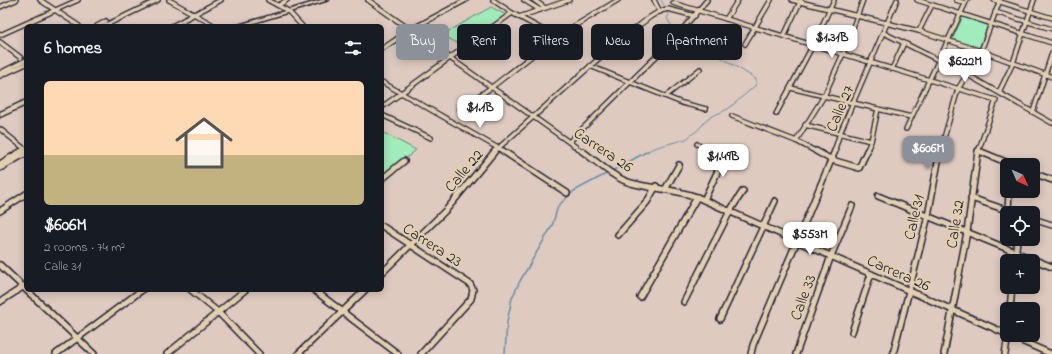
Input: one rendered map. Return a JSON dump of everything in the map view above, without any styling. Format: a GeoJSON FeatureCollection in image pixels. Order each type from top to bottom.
{"type":"FeatureCollection","features":[{"type":"Feature","properties":{"kind":"highway"},"geometry":{"type":"LineString","coordinates":[[245,24],[326,0]]}},
{"type":"Feature","properties":{"kind":"highway"},"geometry":{"type":"LineString","coordinates":[[0,115],[24,103]]}},
{"type":"Feature","properties":{"kind":"street"},"geometry":{"type":"LineString","coordinates":[[0,7],[16,0]]}},
{"type":"Feature","properties":{"kind":"street"},"geometry":{"type":"LineString","coordinates":[[40,0],[76,24]]}},
{"type":"Feature","properties":{"kind":"street"},"geometry":{"type":"LineString","coordinates":[[24,24],[78,0]]}},
{"type":"Feature","properties":{"kind":"street"},"geometry":{"type":"LineString","coordinates":[[101,24],[151,0]]}},
{"type":"Feature","properties":{"kind":"street"},"geometry":{"type":"LineString","coordinates":[[108,24],[158,0]]}},
{"type":"Feature","properties":{"kind":"street"},"geometry":{"type":"LineString","coordinates":[[169,0],[212,24]]}},
{"type":"Feature","properties":{"kind":"street"},"geometry":{"type":"LineString","coordinates":[[176,24],[221,0]]}},
{"type":"Feature","properties":{"kind":"street"},"geometry":{"type":"LineString","coordinates":[[268,0],[288,11],[300,24]]}},
{"type":"Feature","properties":{"kind":"street"},"geometry":{"type":"LineString","coordinates":[[279,5],[287,0]]}},
{"type":"Feature","properties":{"kind":"street","name":"Carrera 26"},"geometry":{"type":"LineString","coordinates":[[368,0],[402,24]]}},
{"type":"Feature","properties":{"kind":"street"},"geometry":{"type":"LineString","coordinates":[[421,24],[466,0]]}},
{"type":"Feature","properties":{"kind":"street"},"geometry":{"type":"LineString","coordinates":[[493,0],[532,24]]}},
{"type":"Feature","properties":{"kind":"street"},"geometry":{"type":"LineString","coordinates":[[524,0],[540,10]]}},
{"type":"Feature","properties":{"kind":"street"},"geometry":{"type":"LineString","coordinates":[[534,0],[545,8]]}},
{"type":"Feature","properties":{"kind":"street"},"geometry":{"type":"LineString","coordinates":[[557,0],[561,3]]}},
{"type":"Feature","properties":{"kind":"street"},"geometry":{"type":"LineString","coordinates":[[519,17],[569,0]]}},
{"type":"Feature","properties":{"kind":"street"},"geometry":{"type":"LineString","coordinates":[[578,24],[618,0]]}},
{"type":"Feature","properties":{"kind":"street"},"geometry":{"type":"LineString","coordinates":[[654,0],[660,12]]}},
{"type":"Feature","properties":{"kind":"street"},"geometry":{"type":"LineString","coordinates":[[569,142],[683,30],[707,0]]}},
{"type":"Feature","properties":{"kind":"street"},"geometry":{"type":"LineString","coordinates":[[726,19],[738,0]]}},
{"type":"Feature","properties":{"kind":"street"},"geometry":{"type":"LineString","coordinates":[[745,44],[772,0]]}},
{"type":"Feature","properties":{"kind":"street"},"geometry":{"type":"LineString","coordinates":[[792,0],[918,31],[1052,77]]}},
{"type":"Feature","properties":{"kind":"street"},"geometry":{"type":"LineString","coordinates":[[776,114],[813,45],[834,0]]}},
{"type":"Feature","properties":{"kind":"street"},"geometry":{"type":"LineString","coordinates":[[796,141],[824,96],[843,54],[858,17],[863,0]]}},
{"type":"Feature","properties":{"kind":"street","name":"Calle 27"},"geometry":{"type":"LineString","coordinates":[[832,160],[840,133],[897,0]]}},
{"type":"Feature","properties":{"kind":"street"},"geometry":{"type":"LineString","coordinates":[[917,0],[1052,43]]}},
{"type":"Feature","properties":{"kind":"street"},"geometry":{"type":"LineString","coordinates":[[906,129],[911,116],[949,41],[966,1],[956,0]]}},
{"type":"Feature","properties":{"kind":"street"},"geometry":{"type":"LineString","coordinates":[[997,0],[1052,18]]}},
{"type":"Feature","properties":{"kind":"street","name":"Calle 31"},"geometry":{"type":"LineString","coordinates":[[893,354],[928,216],[941,144],[958,89],[981,52],[995,12],[997,0]]}},
{"type":"Feature","properties":{"kind":"street"},"geometry":{"type":"LineString","coordinates":[[999,92],[1013,63],[1034,0]]}},
{"type":"Feature","properties":{"kind":"street"},"geometry":{"type":"LineString","coordinates":[[695,16],[668,9],[674,1],[699,11],[958,89]]}},
{"type":"Feature","properties":{"kind":"street"},"geometry":{"type":"LineString","coordinates":[[784,36],[801,1]]}},
{"type":"Feature","properties":{"kind":"street"},"geometry":{"type":"LineString","coordinates":[[918,31],[932,5]]}},
{"type":"Feature","properties":{"kind":"street","name":"Calle 22"},"geometry":{"type":"LineString","coordinates":[[384,271],[447,209],[498,148],[590,66],[650,17],[668,9]]}},
{"type":"Feature","properties":{"kind":"street"},"geometry":{"type":"LineString","coordinates":[[995,12],[1052,29]]}},
{"type":"Feature","properties":{"kind":"street"},"geometry":{"type":"LineString","coordinates":[[449,57],[512,13]]}},
{"type":"Feature","properties":{"kind":"street"},"geometry":{"type":"LineString","coordinates":[[0,35],[24,24]]}},
{"type":"Feature","properties":{"kind":"street"},"geometry":{"type":"LineString","coordinates":[[884,33],[940,60],[1052,122]]}},
{"type":"Feature","properties":{"kind":"street"},"geometry":{"type":"LineString","coordinates":[[384,47],[396,39]]}},
{"type":"Feature","properties":{"kind":"street"},"geometry":{"type":"LineString","coordinates":[[0,42],[24,62]]}},
{"type":"Feature","properties":{"kind":"street"},"geometry":{"type":"LineString","coordinates":[[892,69],[904,43]]}},
{"type":"Feature","properties":{"kind":"street"},"geometry":{"type":"LineString","coordinates":[[1033,112],[1052,53]]}},
{"type":"Feature","properties":{"kind":"street","name":"Carrera 26"},"geometry":{"type":"LineString","coordinates":[[449,57],[617,176],[630,183],[666,188],[697,197],[1000,331]]}},
{"type":"Feature","properties":{"kind":"street"},"geometry":{"type":"LineString","coordinates":[[384,106],[445,60]]}},
{"type":"Feature","properties":{"kind":"street"},"geometry":{"type":"LineString","coordinates":[[460,109],[492,87],[527,60]]}},
{"type":"Feature","properties":{"kind":"street"},"geometry":{"type":"LineString","coordinates":[[0,73],[24,62]]}},
{"type":"Feature","properties":{"kind":"street"},"geometry":{"type":"LineString","coordinates":[[0,76],[24,62]]}},
{"type":"Feature","properties":{"kind":"street"},"geometry":{"type":"LineString","coordinates":[[590,66],[682,103],[706,109]]}},
{"type":"Feature","properties":{"kind":"street"},"geometry":{"type":"LineString","coordinates":[[666,96],[700,69]]}},
{"type":"Feature","properties":{"kind":"street"},"geometry":{"type":"LineString","coordinates":[[384,83],[498,148],[567,193]]}},
{"type":"Feature","properties":{"kind":"street"},"geometry":{"type":"LineString","coordinates":[[791,88],[911,116]]}},
{"type":"Feature","properties":{"kind":"street","name":"Calle 32"},"geometry":{"type":"LineString","coordinates":[[944,354],[967,232],[978,150],[996,100],[958,89]]}},
{"type":"Feature","properties":{"kind":"street"},"geometry":{"type":"LineString","coordinates":[[732,116],[796,141],[832,160],[858,168],[861,166],[871,142],[878,109]]}},
{"type":"Feature","properties":{"kind":"street"},"geometry":{"type":"LineString","coordinates":[[384,116],[431,138]]}},
{"type":"Feature","properties":{"kind":"street"},"geometry":{"type":"LineString","coordinates":[[805,126],[840,133],[871,142]]}},
{"type":"Feature","properties":{"kind":"street"},"geometry":{"type":"LineString","coordinates":[[0,129],[24,148]]}},
{"type":"Feature","properties":{"kind":"street"},"geometry":{"type":"LineString","coordinates":[[697,144],[723,160]]}},
{"type":"Feature","properties":{"kind":"street"},"geometry":{"type":"LineString","coordinates":[[704,200],[723,160],[732,150]]}},
{"type":"Feature","properties":{"kind":"street"},"geometry":{"type":"LineString","coordinates":[[978,150],[1000,160]]}},
{"type":"Feature","properties":{"kind":"street"},"geometry":{"type":"LineString","coordinates":[[0,164],[24,151]]}},
{"type":"Feature","properties":{"kind":"street"},"geometry":{"type":"LineString","coordinates":[[0,168],[24,151]]}},
{"type":"Feature","properties":{"kind":"street"},"geometry":{"type":"LineString","coordinates":[[751,354],[753,345],[832,160]]}},
{"type":"Feature","properties":{"kind":"street"},"geometry":{"type":"LineString","coordinates":[[384,177],[404,161]]}},
{"type":"Feature","properties":{"kind":"street"},"geometry":{"type":"LineString","coordinates":[[666,188],[679,165]]}},
{"type":"Feature","properties":{"kind":"street"},"geometry":{"type":"LineString","coordinates":[[1040,176],[1052,180]]}},
{"type":"Feature","properties":{"kind":"street"},"geometry":{"type":"LineString","coordinates":[[618,235],[647,202],[656,186]]}},
{"type":"Feature","properties":{"kind":"street"},"geometry":{"type":"LineString","coordinates":[[684,302],[730,211],[743,191]]}},
{"type":"Feature","properties":{"kind":"street"},"geometry":{"type":"LineString","coordinates":[[0,211],[24,195]]}},
{"type":"Feature","properties":{"kind":"street"},"geometry":{"type":"LineString","coordinates":[[878,196],[1052,267]]}},
{"type":"Feature","properties":{"kind":"street"},"geometry":{"type":"LineString","coordinates":[[640,297],[697,197]]}},
{"type":"Feature","properties":{"kind":"street"},"geometry":{"type":"LineString","coordinates":[[971,198],[1000,208]]}},
{"type":"Feature","properties":{"kind":"street"},"geometry":{"type":"LineString","coordinates":[[720,319],[776,201]]}},
{"type":"Feature","properties":{"kind":"street","name":"Calle 33"},"geometry":{"type":"LineString","coordinates":[[796,354],[831,256],[852,206]]}},
{"type":"Feature","properties":{"kind":"street"},"geometry":{"type":"LineString","coordinates":[[1040,221],[1052,225]]}},
{"type":"Feature","properties":{"kind":"street","name":"Carrera 23"},"geometry":{"type":"LineString","coordinates":[[384,227],[470,284],[473,290],[471,299],[421,354]]}},
{"type":"Feature","properties":{"kind":"street"},"geometry":{"type":"LineString","coordinates":[[1016,246],[1016,253]]}},
{"type":"Feature","properties":{"kind":"street"},"geometry":{"type":"LineString","coordinates":[[0,265],[24,286],[0,302]]}},
{"type":"Feature","properties":{"kind":"street"},"geometry":{"type":"LineString","coordinates":[[852,332],[871,274]]}},
{"type":"Feature","properties":{"kind":"street"},"geometry":{"type":"LineString","coordinates":[[30,292],[94,354]]}},
{"type":"Feature","properties":{"kind":"street"},"geometry":{"type":"LineString","coordinates":[[56,354],[139,292]]}},
{"type":"Feature","properties":{"kind":"street"},"geometry":{"type":"LineString","coordinates":[[193,292],[218,312],[259,354]]}},
{"type":"Feature","properties":{"kind":"street"},"geometry":{"type":"LineString","coordinates":[[167,354],[243,292]]}},
{"type":"Feature","properties":{"kind":"street"},"geometry":{"type":"LineString","coordinates":[[317,292],[398,354]]}},
{"type":"Feature","properties":{"kind":"street"},"geometry":{"type":"LineString","coordinates":[[298,354],[362,292]]}},
{"type":"Feature","properties":{"kind":"street"},"geometry":{"type":"LineString","coordinates":[[1006,354],[1007,342]]}},
{"type":"Feature","properties":{"kind":"street","name":"Carrera 26"},"geometry":{"type":"LineString","coordinates":[[1024,342],[1051,354]]}},
{"type":"Feature","properties":{"kind":"green space"},"geometry":{"type":"Polygon","coordinates":[[[491,7],[508,16],[494,24],[461,24],[491,7]]]}},
{"type":"Feature","properties":{"kind":"green space"},"geometry":{"type":"Polygon","coordinates":[[[963,16],[988,24],[979,49],[952,40],[963,16]]]}},
{"type":"Feature","properties":{"kind":"green space"},"geometry":{"type":"Polygon","coordinates":[[[457,26],[457,43],[449,39],[449,31],[457,26]]]}},
{"type":"Feature","properties":{"kind":"green space"},"geometry":{"type":"Polygon","coordinates":[[[384,133],[416,150],[384,176],[384,133]]]}},
{"type":"Feature","properties":{"kind":"waterway"},"geometry":{"type":"LineString","coordinates":[[648,151],[686,139],[699,129],[708,118],[728,109],[756,85],[756,79],[722,58],[702,43],[679,32],[670,24],[667,18],[669,15],[661,0]]}},
{"type":"Feature","properties":{"kind":"waterway"},"geometry":{"type":"LineString","coordinates":[[612,171],[648,151]]}},
{"type":"Feature","properties":{"kind":"waterway"},"geometry":{"type":"LineString","coordinates":[[505,354],[507,322],[512,298],[520,281],[552,226],[558,206],[574,191],[608,173]]}}]}
